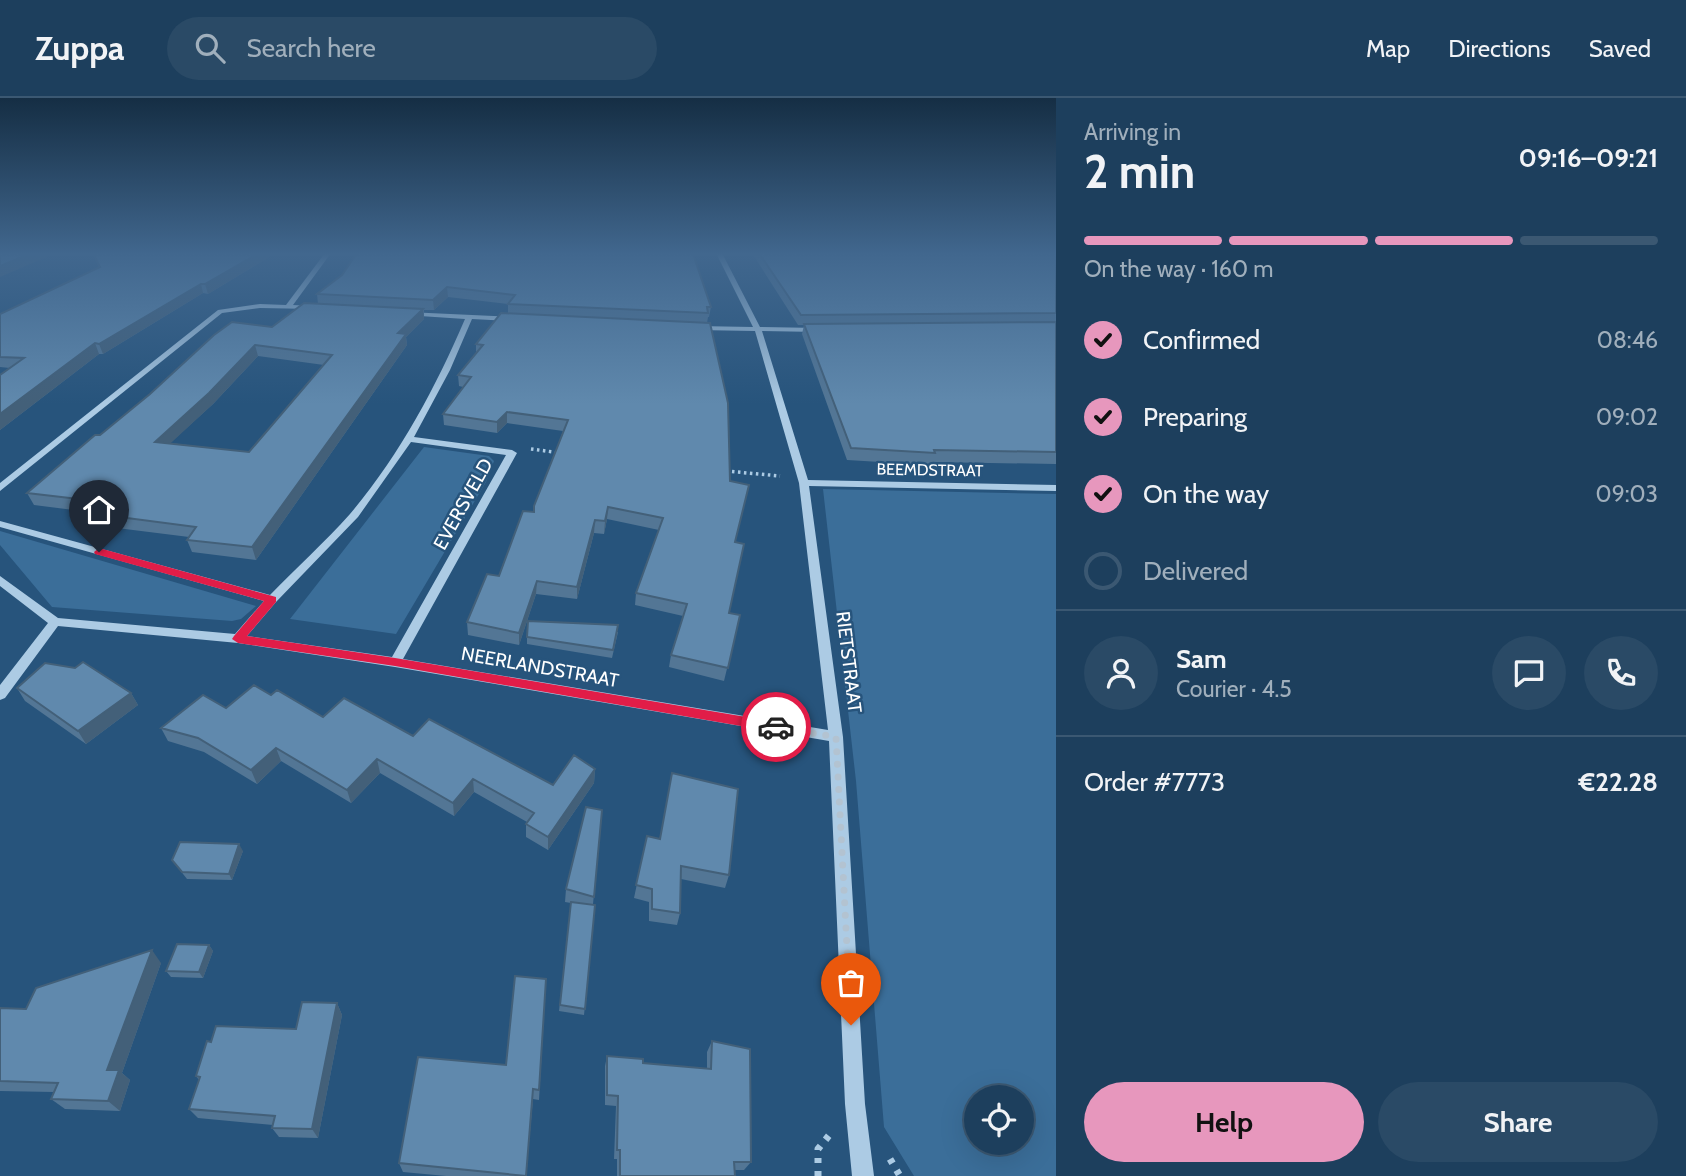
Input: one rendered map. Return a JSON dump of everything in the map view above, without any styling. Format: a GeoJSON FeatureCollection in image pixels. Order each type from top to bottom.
{"type":"FeatureCollection","features":[{"type":"Feature","properties":{"kind":"street"},"geometry":{"type":"LineString","coordinates":[[288,307],[291,303]]}},
{"type":"Feature","properties":{"kind":"street","name":"RIETSTRAAT"},"geometry":{"type":"LineString","coordinates":[[744,303],[758,330],[803,480],[836,737],[855,1090],[863,1176]]}},
{"type":"Feature","properties":{"kind":"street"},"geometry":{"type":"LineString","coordinates":[[0,488],[220,311],[260,306],[316,308]]}},
{"type":"Feature","properties":{"kind":"street"},"geometry":{"type":"LineString","coordinates":[[399,313],[521,320]]}},
{"type":"Feature","properties":{"kind":"street"},"geometry":{"type":"LineString","coordinates":[[238,639],[272,599],[353,516],[410,439],[450,366],[468,317]]}},
{"type":"Feature","properties":{"kind":"street"},"geometry":{"type":"LineString","coordinates":[[692,328],[824,330]]}},
{"type":"Feature","properties":{"kind":"street","name":"EVERSVELD"},"geometry":{"type":"LineString","coordinates":[[395,662],[512,453],[410,439]]}},
{"type":"Feature","properties":{"kind":"street","name":"BEEMDSTRAAT"},"geometry":{"type":"LineString","coordinates":[[803,480],[1056,488]]}},
{"type":"Feature","properties":{"kind":"street"},"geometry":{"type":"LineString","coordinates":[[0,524],[272,599]]}},
{"type":"Feature","properties":{"kind":"street"},"geometry":{"type":"LineString","coordinates":[[0,580],[55,622],[0,695]]}},
{"type":"Feature","properties":{"kind":"street","name":"NEERLANDSTRAAT"},"geometry":{"type":"LineString","coordinates":[[55,622],[238,639],[395,662],[836,737]]}},
{"type":"Feature","properties":{"kind":"path"},"geometry":{"type":"LineString","coordinates":[[512,453],[526,448],[564,453]]}},
{"type":"Feature","properties":{"kind":"path"},"geometry":{"type":"LineString","coordinates":[[716,470],[803,480]]}},
{"type":"Feature","properties":{"kind":"shaded area"},"geometry":{"type":"Polygon","coordinates":[[[424,447],[489,456],[494,461],[486,482],[396,634],[290,619],[424,447]]]}},
{"type":"Feature","properties":{"kind":"shaded area"},"geometry":{"type":"Polygon","coordinates":[[[823,489],[1056,494],[1056,1176],[914,1176],[884,1127],[856,781],[823,489]]]}},
{"type":"Feature","properties":{"kind":"shaded area"},"geometry":{"type":"Polygon","coordinates":[[[0,531],[256,606],[241,619],[232,621],[52,607],[0,545],[0,531]]]}},
{"type":"Feature","properties":{"kind":"building"},"geometry":{"type":"Polygon","coordinates":[[[23,303],[168,303],[99,344],[95,343],[0,414],[0,375],[24,358],[0,357],[0,314],[23,303]]]}},
{"type":"Feature","properties":{"kind":"building"},"geometry":{"type":"Polygon","coordinates":[[[304,303],[423,309],[398,333],[406,334],[252,547],[187,540],[196,527],[104,515],[113,503],[27,493],[95,435],[100,435],[150,394],[214,335],[232,322],[272,327],[304,303]],[[255,345],[209,393],[155,442],[249,452],[332,355],[255,345]]]}},
{"type":"Feature","properties":{"kind":"building"},"geometry":{"type":"Polygon","coordinates":[[[710,303],[711,307],[707,307],[708,313],[508,304],[710,303]]]}},
{"type":"Feature","properties":{"kind":"building"},"geometry":{"type":"Polygon","coordinates":[[[793,303],[1056,303],[1056,313],[801,315],[793,303]]]}},
{"type":"Feature","properties":{"kind":"building"},"geometry":{"type":"Polygon","coordinates":[[[501,313],[710,323],[728,403],[730,481],[749,485],[735,542],[744,544],[729,613],[740,615],[728,668],[671,655],[687,604],[636,593],[663,518],[608,507],[605,521],[595,520],[577,587],[537,581],[519,633],[467,622],[487,574],[499,576],[523,511],[534,512],[568,420],[507,412],[497,422],[443,414],[471,377],[458,375],[483,345],[476,344],[501,313]]]}},
{"type":"Feature","properties":{"kind":"building"},"geometry":{"type":"Polygon","coordinates":[[[1056,322],[1056,452],[934,450],[935,453],[851,448],[804,324],[1056,322]]]}},
{"type":"Feature","properties":{"kind":"building"},"geometry":{"type":"Polygon","coordinates":[[[528,621],[618,625],[613,650],[527,637],[528,621]]]}},
{"type":"Feature","properties":{"kind":"building"},"geometry":{"type":"Polygon","coordinates":[[[83,662],[131,693],[78,731],[17,688],[45,663],[75,668],[83,662]]]}},
{"type":"Feature","properties":{"kind":"building"},"geometry":{"type":"Polygon","coordinates":[[[254,685],[271,695],[277,690],[323,717],[344,698],[413,736],[429,719],[553,785],[574,755],[595,769],[548,837],[526,824],[534,813],[473,779],[453,803],[377,759],[347,790],[276,748],[251,770],[198,738],[161,728],[203,695],[226,708],[254,685]]]}},
{"type":"Feature","properties":{"kind":"building"},"geometry":{"type":"Polygon","coordinates":[[[672,773],[738,789],[729,875],[681,866],[680,913],[652,909],[652,889],[636,885],[647,836],[660,839],[672,773]]]}},
{"type":"Feature","properties":{"kind":"building"},"geometry":{"type":"Polygon","coordinates":[[[586,807],[602,810],[594,897],[566,889],[586,807]]]}},
{"type":"Feature","properties":{"kind":"building"},"geometry":{"type":"Polygon","coordinates":[[[180,842],[239,844],[229,874],[182,872],[172,860],[180,842]]]}},
{"type":"Feature","properties":{"kind":"building"},"geometry":{"type":"Polygon","coordinates":[[[571,902],[595,905],[585,1009],[560,1005],[571,902]]]}},
{"type":"Feature","properties":{"kind":"building"},"geometry":{"type":"Polygon","coordinates":[[[177,944],[209,945],[199,972],[166,971],[177,944]]]}},
{"type":"Feature","properties":{"kind":"building"},"geometry":{"type":"Polygon","coordinates":[[[152,950],[107,1070],[119,1070],[108,1101],[51,1099],[58,1083],[0,1081],[0,1008],[26,1009],[36,988],[152,950]]]}},
{"type":"Feature","properties":{"kind":"building"},"geometry":{"type":"Polygon","coordinates":[[[515,976],[546,979],[539,1090],[533,1089],[526,1176],[399,1163],[418,1057],[506,1065],[515,976]]]}},
{"type":"Feature","properties":{"kind":"building"},"geometry":{"type":"Polygon","coordinates":[[[302,1002],[337,1003],[312,1129],[272,1128],[275,1116],[189,1109],[200,1077],[196,1076],[207,1041],[211,1042],[216,1026],[296,1029],[302,1002]]]}},
{"type":"Feature","properties":{"kind":"building"},"geometry":{"type":"Polygon","coordinates":[[[712,1041],[750,1049],[751,1162],[734,1162],[735,1176],[620,1176],[620,1150],[617,1150],[618,1096],[607,1095],[607,1056],[643,1059],[643,1063],[711,1069],[712,1041]]]}},
{"type":"Feature","properties":{"kind":"way so far"},"geometry":{"type":"LineString","coordinates":[[776,727],[836,737],[851,1025]]}},
{"type":"Feature","properties":{"kind":"route"},"geometry":{"type":"LineString","coordinates":[[99,552],[272,599],[238,639],[395,662],[776,727]]}}]}
